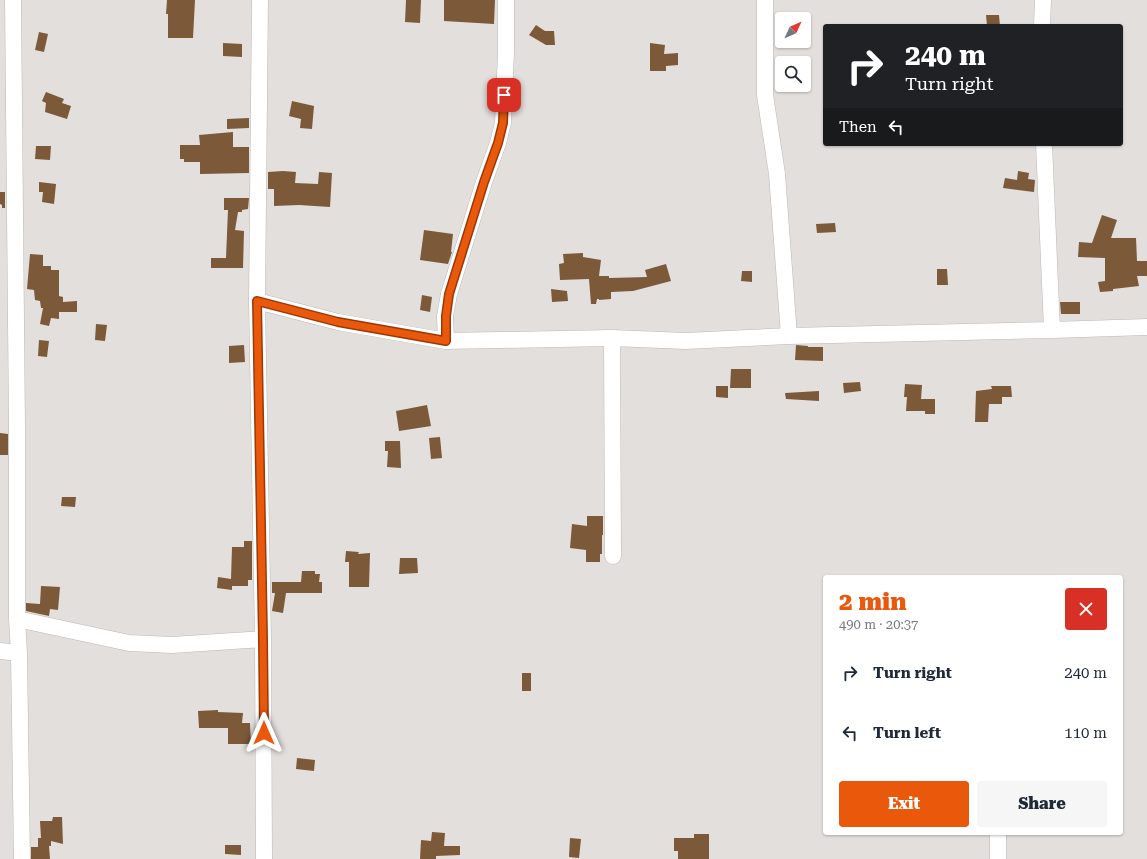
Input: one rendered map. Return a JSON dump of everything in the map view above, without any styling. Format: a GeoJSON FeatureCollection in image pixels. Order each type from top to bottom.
{"type":"FeatureCollection","features":[{"type":"Feature","properties":{"kind":"street"},"geometry":{"type":"LineString","coordinates":[[13,0],[6,26],[17,421],[18,619],[22,859]]}},
{"type":"Feature","properties":{"kind":"street"},"geometry":{"type":"LineString","coordinates":[[260,0],[257,301],[263,639],[264,859]]}},
{"type":"Feature","properties":{"kind":"street"},"geometry":{"type":"LineString","coordinates":[[446,341],[446,316],[449,294],[503,123],[506,53],[506,0]]}},
{"type":"Feature","properties":{"kind":"street"},"geometry":{"type":"LineString","coordinates":[[765,0],[765,95],[777,174],[789,336]]}},
{"type":"Feature","properties":{"kind":"street"},"geometry":{"type":"LineString","coordinates":[[1042,24],[1043,0]]}},
{"type":"Feature","properties":{"kind":"street"},"geometry":{"type":"LineString","coordinates":[[1044,146],[1052,330]]}},
{"type":"Feature","properties":{"kind":"street"},"geometry":{"type":"LineString","coordinates":[[257,301],[338,322],[446,341],[612,338],[686,341],[789,336],[1147,327]]}},
{"type":"Feature","properties":{"kind":"street"},"geometry":{"type":"LineString","coordinates":[[612,338],[613,556]]}},
{"type":"Feature","properties":{"kind":"street"},"geometry":{"type":"LineString","coordinates":[[18,619],[129,643],[172,646],[263,639]]}},
{"type":"Feature","properties":{"kind":"street"},"geometry":{"type":"LineString","coordinates":[[0,651],[19,653]]}},
{"type":"Feature","properties":{"kind":"street"},"geometry":{"type":"LineString","coordinates":[[998,835],[998,859]]}},
{"type":"Feature","properties":{"kind":"building"},"geometry":{"type":"Polygon","coordinates":[[[167,0],[195,0],[193,38],[168,38],[168,14],[166,14],[167,0]]]}},
{"type":"Feature","properties":{"kind":"building"},"geometry":{"type":"Polygon","coordinates":[[[406,0],[421,0],[420,23],[405,22],[406,0]]]}},
{"type":"Feature","properties":{"kind":"building"},"geometry":{"type":"Polygon","coordinates":[[[444,0],[495,0],[494,24],[444,21],[444,0]]]}},
{"type":"Feature","properties":{"kind":"building"},"geometry":{"type":"Polygon","coordinates":[[[986,15],[999,15],[1000,24],[987,24],[986,15]]]}},
{"type":"Feature","properties":{"kind":"building"},"geometry":{"type":"Polygon","coordinates":[[[536,25],[545,31],[554,31],[555,45],[546,45],[529,35],[536,25]]]}},
{"type":"Feature","properties":{"kind":"building"},"geometry":{"type":"Polygon","coordinates":[[[39,32],[48,34],[44,52],[35,50],[39,32]]]}},
{"type":"Feature","properties":{"kind":"building"},"geometry":{"type":"Polygon","coordinates":[[[223,43],[242,44],[242,57],[223,56],[223,43]]]}},
{"type":"Feature","properties":{"kind":"building"},"geometry":{"type":"Polygon","coordinates":[[[650,43],[665,45],[664,54],[678,53],[678,65],[666,66],[666,71],[650,71],[650,43]]]}},
{"type":"Feature","properties":{"kind":"building"},"geometry":{"type":"Polygon","coordinates":[[[46,92],[64,99],[62,103],[71,106],[67,119],[45,112],[46,103],[42,101],[46,92]]]}},
{"type":"Feature","properties":{"kind":"building"},"geometry":{"type":"Polygon","coordinates":[[[292,101],[314,106],[312,129],[300,128],[301,119],[289,116],[292,101]]]}},
{"type":"Feature","properties":{"kind":"building"},"geometry":{"type":"Polygon","coordinates":[[[249,118],[249,128],[227,129],[227,119],[249,118]]]}},
{"type":"Feature","properties":{"kind":"building"},"geometry":{"type":"Polygon","coordinates":[[[233,132],[233,147],[249,147],[249,173],[200,174],[200,162],[184,162],[184,159],[180,159],[180,145],[200,145],[199,135],[233,132]]]}},
{"type":"Feature","properties":{"kind":"building"},"geometry":{"type":"Polygon","coordinates":[[[36,146],[51,146],[50,160],[35,159],[36,146]]]}},
{"type":"Feature","properties":{"kind":"building"},"geometry":{"type":"Polygon","coordinates":[[[1018,171],[1029,173],[1028,179],[1035,180],[1034,192],[1003,188],[1005,178],[1017,180],[1018,171]]]}},
{"type":"Feature","properties":{"kind":"building"},"geometry":{"type":"Polygon","coordinates":[[[268,172],[296,172],[295,183],[318,184],[319,172],[332,173],[330,207],[299,205],[274,206],[274,189],[268,189],[268,172]]]}},
{"type":"Feature","properties":{"kind":"building"},"geometry":{"type":"Polygon","coordinates":[[[39,182],[56,184],[54,204],[42,202],[43,192],[39,192],[39,182]]]}},
{"type":"Feature","properties":{"kind":"building"},"geometry":{"type":"Polygon","coordinates":[[[0,192],[5,192],[5,208],[2,208],[2,205],[0,204],[0,192]]]}},
{"type":"Feature","properties":{"kind":"building"},"geometry":{"type":"Polygon","coordinates":[[[224,198],[249,198],[248,209],[238,212],[235,230],[244,231],[243,268],[211,268],[211,258],[226,258],[228,210],[224,210],[224,198]]]}},
{"type":"Feature","properties":{"kind":"building"},"geometry":{"type":"Polygon","coordinates":[[[1102,215],[1117,220],[1111,238],[1136,238],[1137,261],[1147,261],[1147,276],[1137,276],[1139,286],[1100,292],[1098,282],[1105,281],[1105,258],[1078,257],[1079,242],[1092,243],[1102,215]]]}},
{"type":"Feature","properties":{"kind":"building"},"geometry":{"type":"Polygon","coordinates":[[[835,223],[836,232],[817,233],[816,224],[835,223]]]}},
{"type":"Feature","properties":{"kind":"building"},"geometry":{"type":"Polygon","coordinates":[[[424,230],[453,234],[452,252],[448,264],[420,260],[424,230]]]}},
{"type":"Feature","properties":{"kind":"building"},"geometry":{"type":"Polygon","coordinates":[[[583,253],[583,257],[601,260],[599,276],[609,276],[609,278],[647,277],[645,270],[666,264],[671,281],[633,291],[611,292],[611,299],[597,299],[596,304],[591,304],[589,279],[560,280],[559,264],[564,263],[563,254],[583,253]]]}},
{"type":"Feature","properties":{"kind":"building"},"geometry":{"type":"Polygon","coordinates":[[[30,254],[43,255],[43,266],[51,266],[51,270],[59,270],[59,296],[63,297],[63,302],[77,301],[77,312],[59,312],[59,319],[51,318],[49,326],[40,324],[43,308],[41,308],[40,301],[35,300],[34,290],[27,289],[30,254]]]}},
{"type":"Feature","properties":{"kind":"building"},"geometry":{"type":"Polygon","coordinates":[[[937,269],[947,269],[948,285],[937,285],[937,269]]]}},
{"type":"Feature","properties":{"kind":"building"},"geometry":{"type":"Polygon","coordinates":[[[742,271],[752,271],[752,282],[741,281],[742,271]]]}},
{"type":"Feature","properties":{"kind":"building"},"geometry":{"type":"Polygon","coordinates":[[[551,289],[567,291],[568,301],[552,302],[551,289]]]}},
{"type":"Feature","properties":{"kind":"building"},"geometry":{"type":"Polygon","coordinates":[[[422,295],[432,297],[430,312],[420,310],[422,295]]]}},
{"type":"Feature","properties":{"kind":"building"},"geometry":{"type":"Polygon","coordinates":[[[1060,302],[1080,302],[1080,314],[1061,314],[1060,302]]]}},
{"type":"Feature","properties":{"kind":"building"},"geometry":{"type":"Polygon","coordinates":[[[96,324],[107,325],[105,341],[95,340],[96,324]]]}},
{"type":"Feature","properties":{"kind":"building"},"geometry":{"type":"Polygon","coordinates":[[[39,340],[49,341],[47,357],[38,356],[39,340]]]}},
{"type":"Feature","properties":{"kind":"building"},"geometry":{"type":"Polygon","coordinates":[[[244,345],[245,362],[229,363],[229,346],[244,345]]]}},
{"type":"Feature","properties":{"kind":"building"},"geometry":{"type":"Polygon","coordinates":[[[796,345],[823,347],[823,361],[795,360],[796,345]]]}},
{"type":"Feature","properties":{"kind":"building"},"geometry":{"type":"Polygon","coordinates":[[[731,369],[751,369],[751,388],[730,388],[731,369]]]}},
{"type":"Feature","properties":{"kind":"building"},"geometry":{"type":"Polygon","coordinates":[[[860,382],[861,391],[844,393],[843,383],[860,382]]]}},
{"type":"Feature","properties":{"kind":"building"},"geometry":{"type":"Polygon","coordinates":[[[905,384],[922,385],[921,399],[935,399],[935,414],[925,414],[925,411],[906,411],[907,397],[904,397],[905,384]]]}},
{"type":"Feature","properties":{"kind":"building"},"geometry":{"type":"Polygon","coordinates":[[[716,386],[728,386],[728,398],[716,397],[716,386]]]}},
{"type":"Feature","properties":{"kind":"building"},"geometry":{"type":"Polygon","coordinates":[[[991,386],[1011,386],[1012,397],[1002,397],[1002,404],[989,404],[988,422],[975,422],[976,391],[992,389],[991,386]]]}},
{"type":"Feature","properties":{"kind":"building"},"geometry":{"type":"Polygon","coordinates":[[[819,391],[819,401],[786,399],[785,393],[819,391]]]}},
{"type":"Feature","properties":{"kind":"building"},"geometry":{"type":"Polygon","coordinates":[[[427,405],[431,426],[399,431],[396,411],[427,405]]]}},
{"type":"Feature","properties":{"kind":"building"},"geometry":{"type":"Polygon","coordinates":[[[0,433],[8,434],[8,455],[0,455],[0,433]]]}},
{"type":"Feature","properties":{"kind":"building"},"geometry":{"type":"Polygon","coordinates":[[[440,437],[442,458],[431,459],[429,438],[440,437]]]}},
{"type":"Feature","properties":{"kind":"building"},"geometry":{"type":"Polygon","coordinates":[[[385,441],[400,441],[401,468],[387,467],[388,451],[385,451],[385,441]]]}},
{"type":"Feature","properties":{"kind":"building"},"geometry":{"type":"Polygon","coordinates":[[[62,497],[76,497],[75,507],[61,506],[62,497]]]}},
{"type":"Feature","properties":{"kind":"building"},"geometry":{"type":"Polygon","coordinates":[[[587,516],[603,516],[602,554],[600,554],[600,562],[586,562],[586,550],[570,548],[572,524],[587,526],[587,516]]]}},
{"type":"Feature","properties":{"kind":"building"},"geometry":{"type":"Polygon","coordinates":[[[244,541],[252,541],[252,580],[248,580],[248,586],[232,586],[232,590],[217,588],[218,577],[231,579],[232,547],[244,547],[244,541]]]}},
{"type":"Feature","properties":{"kind":"building"},"geometry":{"type":"Polygon","coordinates":[[[346,551],[359,552],[358,554],[370,553],[369,587],[349,587],[349,562],[345,562],[346,551]]]}},
{"type":"Feature","properties":{"kind":"building"},"geometry":{"type":"Polygon","coordinates":[[[400,558],[417,558],[418,573],[399,574],[400,558]]]}},
{"type":"Feature","properties":{"kind":"building"},"geometry":{"type":"Polygon","coordinates":[[[302,571],[315,571],[315,574],[320,574],[319,582],[322,582],[322,593],[286,593],[283,613],[272,611],[275,593],[272,593],[272,582],[301,582],[302,571]]]}},
{"type":"Feature","properties":{"kind":"building"},"geometry":{"type":"Polygon","coordinates":[[[41,586],[60,587],[58,610],[50,609],[49,616],[26,611],[26,603],[40,604],[41,586]]]}},
{"type":"Feature","properties":{"kind":"building"},"geometry":{"type":"Polygon","coordinates":[[[522,673],[531,673],[531,691],[522,691],[522,673]]]}},
{"type":"Feature","properties":{"kind":"building"},"geometry":{"type":"Polygon","coordinates":[[[218,710],[218,712],[243,713],[242,723],[250,723],[251,744],[228,744],[228,728],[199,728],[198,711],[218,710]]]}},
{"type":"Feature","properties":{"kind":"building"},"geometry":{"type":"Polygon","coordinates":[[[297,758],[315,760],[314,771],[296,769],[297,758]]]}},
{"type":"Feature","properties":{"kind":"building"},"geometry":{"type":"Polygon","coordinates":[[[53,817],[62,817],[63,844],[51,841],[51,846],[49,846],[50,859],[31,859],[31,847],[38,847],[38,838],[41,838],[40,821],[52,821],[53,817]]]}},
{"type":"Feature","properties":{"kind":"building"},"geometry":{"type":"Polygon","coordinates":[[[432,832],[445,833],[444,846],[460,846],[460,855],[436,856],[436,859],[420,859],[421,840],[431,841],[432,832]]]}},
{"type":"Feature","properties":{"kind":"building"},"geometry":{"type":"Polygon","coordinates":[[[694,834],[709,834],[709,859],[678,859],[678,851],[674,851],[674,838],[694,838],[694,834]]]}},
{"type":"Feature","properties":{"kind":"building"},"geometry":{"type":"Polygon","coordinates":[[[570,838],[581,839],[579,858],[569,857],[570,838]]]}},
{"type":"Feature","properties":{"kind":"building"},"geometry":{"type":"Polygon","coordinates":[[[225,845],[241,845],[241,855],[225,854],[225,845]]]}},
{"type":"Feature","properties":{"kind":"route"},"geometry":{"type":"LineString","coordinates":[[264,733],[257,301],[338,322],[446,341],[446,316],[449,294],[484,182],[498,143],[503,123],[504,95]]}}]}
